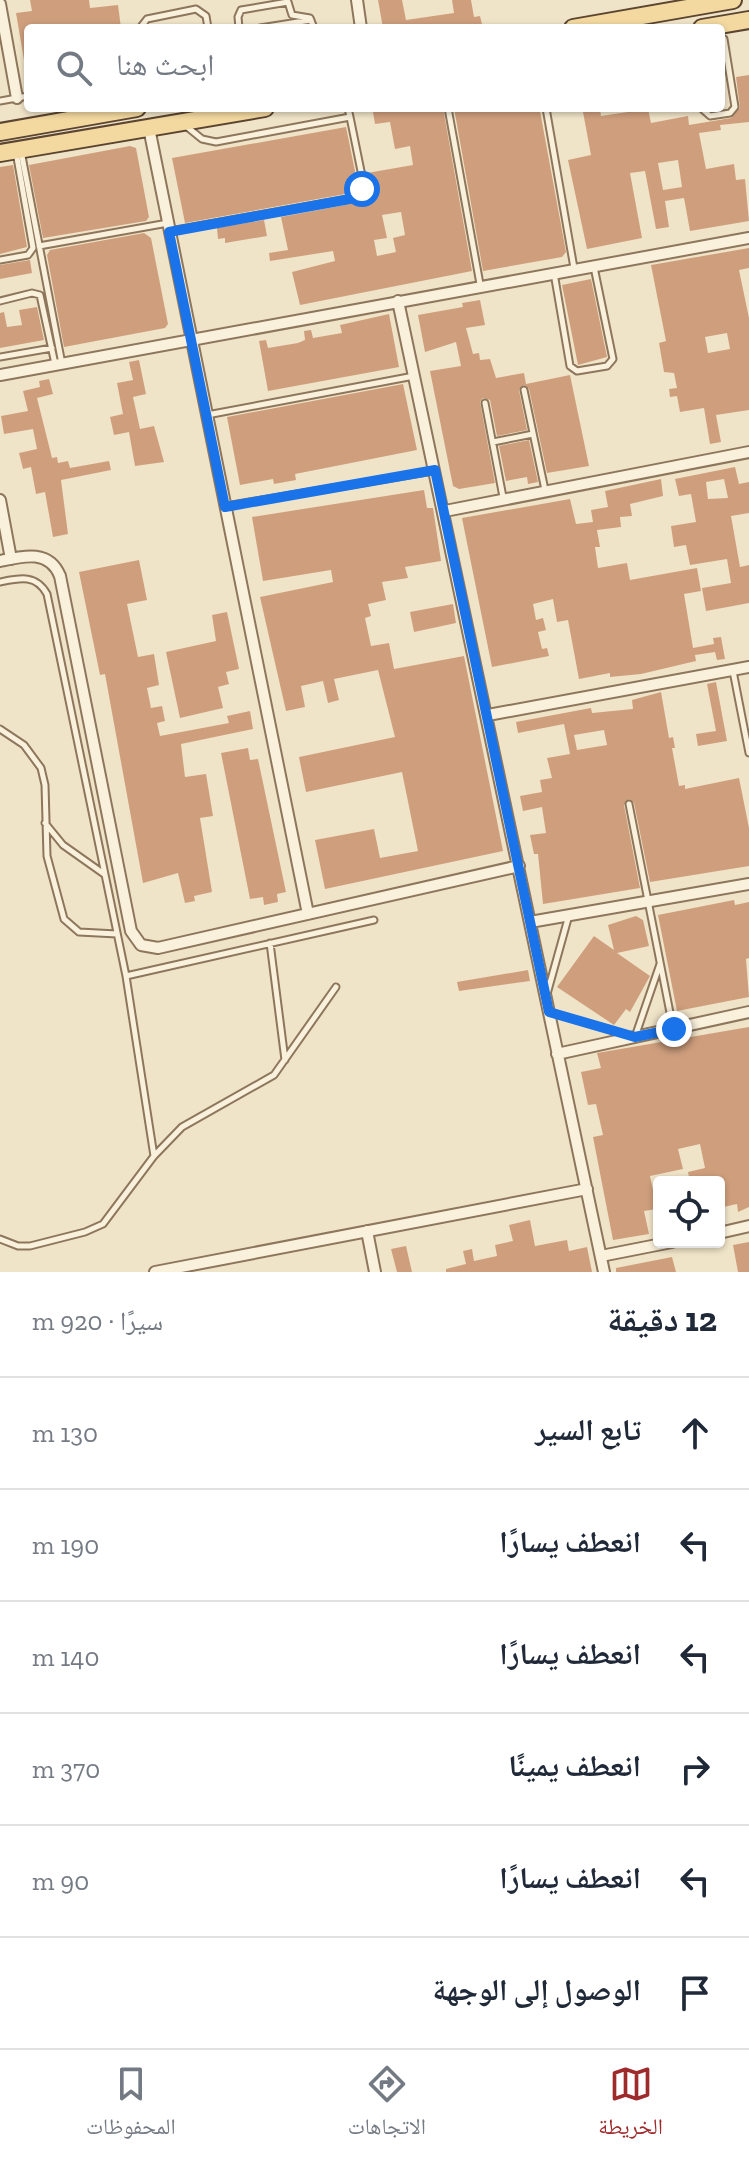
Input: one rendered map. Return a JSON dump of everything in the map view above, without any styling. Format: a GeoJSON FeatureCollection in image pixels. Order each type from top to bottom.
{"type":"FeatureCollection","features":[{"type":"Feature","properties":{"kind":"main road"},"geometry":{"type":"LineString","coordinates":[[609,24],[665,6],[733,0]]}},
{"type":"Feature","properties":{"kind":"main road"},"geometry":{"type":"LineString","coordinates":[[725,35],[749,20]]}},
{"type":"Feature","properties":{"kind":"main road"},"geometry":{"type":"LineString","coordinates":[[0,132],[114,112]]}},
{"type":"Feature","properties":{"kind":"main road"},"geometry":{"type":"LineString","coordinates":[[12,151],[243,112]]}},
{"type":"Feature","properties":{"kind":"street"},"geometry":{"type":"LineString","coordinates":[[357,0],[360,24]]}},
{"type":"Feature","properties":{"kind":"street"},"geometry":{"type":"LineString","coordinates":[[0,4],[22,97]]}},
{"type":"Feature","properties":{"kind":"street"},"geometry":{"type":"LineString","coordinates":[[149,128],[308,914]]}},
{"type":"Feature","properties":{"kind":"street"},"geometry":{"type":"LineString","coordinates":[[0,375],[191,342],[480,284],[749,238]]}},
{"type":"Feature","properties":{"kind":"street"},"geometry":{"type":"LineString","coordinates":[[398,301],[604,1272]]}},
{"type":"Feature","properties":{"kind":"street"},"geometry":{"type":"LineString","coordinates":[[445,511],[503,497],[749,452]]}},
{"type":"Feature","properties":{"kind":"street"},"geometry":{"type":"LineString","coordinates":[[0,500],[6,560],[46,558],[60,576],[135,939],[150,948],[158,948],[519,866]]}},
{"type":"Feature","properties":{"kind":"street"},"geometry":{"type":"LineString","coordinates":[[488,715],[749,667]]}},
{"type":"Feature","properties":{"kind":"street"},"geometry":{"type":"LineString","coordinates":[[530,922],[749,884]]}},
{"type":"Feature","properties":{"kind":"street"},"geometry":{"type":"LineString","coordinates":[[557,1054],[749,1012]]}},
{"type":"Feature","properties":{"kind":"street"},"geometry":{"type":"LineString","coordinates":[[155,1272],[587,1189]]}},
{"type":"Feature","properties":{"kind":"street"},"geometry":{"type":"LineString","coordinates":[[725,1232],[749,1226]]}},
{"type":"Feature","properties":{"kind":"street"},"geometry":{"type":"LineString","coordinates":[[367,1231],[375,1272]]}},
{"type":"Feature","properties":{"kind":"street"},"geometry":{"type":"LineString","coordinates":[[601,1256],[653,1246]]}},
{"type":"Feature","properties":{"kind":"lane"},"geometry":{"type":"LineString","coordinates":[[249,0],[250,8]]}},
{"type":"Feature","properties":{"kind":"lane"},"geometry":{"type":"LineString","coordinates":[[239,24],[238,14],[250,8],[287,1],[293,17],[312,20]]}},
{"type":"Feature","properties":{"kind":"lane"},"geometry":{"type":"LineString","coordinates":[[143,24],[147,19],[196,9],[204,13],[207,24]]}},
{"type":"Feature","properties":{"kind":"lane"},"geometry":{"type":"LineString","coordinates":[[287,24],[312,20]]}},
{"type":"Feature","properties":{"kind":"lane"},"geometry":{"type":"LineString","coordinates":[[312,20],[313,24]]}},
{"type":"Feature","properties":{"kind":"lane"},"geometry":{"type":"LineString","coordinates":[[706,112],[710,116],[730,113],[735,107],[725,35]]}},
{"type":"Feature","properties":{"kind":"lane"},"geometry":{"type":"LineString","coordinates":[[0,101],[22,97]]}},
{"type":"Feature","properties":{"kind":"lane"},"geometry":{"type":"LineString","coordinates":[[39,246],[354,198],[360,192],[363,181],[349,112]]}},
{"type":"Feature","properties":{"kind":"lane"},"geometry":{"type":"LineString","coordinates":[[449,112],[480,284]]}},
{"type":"Feature","properties":{"kind":"lane"},"geometry":{"type":"LineString","coordinates":[[547,112],[574,268]]}},
{"type":"Feature","properties":{"kind":"lane"},"geometry":{"type":"LineString","coordinates":[[183,123],[202,139],[216,142],[350,117]]}},
{"type":"Feature","properties":{"kind":"lane"},"geometry":{"type":"LineString","coordinates":[[12,151],[39,246],[59,364]]}},
{"type":"Feature","properties":{"kind":"lane"},"geometry":{"type":"LineString","coordinates":[[0,260],[26,256],[33,248],[12,151]]}},
{"type":"Feature","properties":{"kind":"lane"},"geometry":{"type":"LineString","coordinates":[[553,272],[570,366],[577,371],[607,366],[613,359],[593,265]]}},
{"type":"Feature","properties":{"kind":"lane"},"geometry":{"type":"LineString","coordinates":[[0,301],[32,293],[40,295],[52,348],[59,364]]}},
{"type":"Feature","properties":{"kind":"lane"},"geometry":{"type":"LineString","coordinates":[[0,357],[52,348]]}},
{"type":"Feature","properties":{"kind":"lane"},"geometry":{"type":"LineString","coordinates":[[206,415],[414,376]]}},
{"type":"Feature","properties":{"kind":"lane"},"geometry":{"type":"LineString","coordinates":[[524,390],[545,490]]}},
{"type":"Feature","properties":{"kind":"lane"},"geometry":{"type":"LineString","coordinates":[[485,403],[503,497]]}},
{"type":"Feature","properties":{"kind":"lane"},"geometry":{"type":"LineString","coordinates":[[493,442],[533,434]]}},
{"type":"Feature","properties":{"kind":"lane"},"geometry":{"type":"LineString","coordinates":[[225,507],[435,470]]}},
{"type":"Feature","properties":{"kind":"lane"},"geometry":{"type":"LineString","coordinates":[[0,582],[29,578],[42,586],[47,594],[126,976],[154,1156]]}},
{"type":"Feature","properties":{"kind":"lane"},"geometry":{"type":"LineString","coordinates":[[733,670],[749,753]]}},
{"type":"Feature","properties":{"kind":"lane"},"geometry":{"type":"LineString","coordinates":[[0,729],[24,745],[41,768],[45,785],[47,856],[64,919],[79,932],[117,934]]}},
{"type":"Feature","properties":{"kind":"lane"},"geometry":{"type":"LineString","coordinates":[[629,804],[674,1029]]}},
{"type":"Feature","properties":{"kind":"lane"},"geometry":{"type":"LineString","coordinates":[[45,823],[63,845],[105,875]]}},
{"type":"Feature","properties":{"kind":"lane"},"geometry":{"type":"LineString","coordinates":[[546,998],[569,915]]}},
{"type":"Feature","properties":{"kind":"lane"},"geometry":{"type":"LineString","coordinates":[[126,976],[374,920]]}},
{"type":"Feature","properties":{"kind":"lane"},"geometry":{"type":"LineString","coordinates":[[270,943],[285,1060]]}},
{"type":"Feature","properties":{"kind":"lane"},"geometry":{"type":"LineString","coordinates":[[549,1012],[635,1037],[660,964]]}},
{"type":"Feature","properties":{"kind":"lane"},"geometry":{"type":"LineString","coordinates":[[0,1239],[18,1246],[30,1246],[97,1228],[113,1214],[154,1156],[190,1121],[215,1105],[259,1086],[285,1060],[336,987]]}},
{"type":"Feature","properties":{"kind":"building"},"geometry":{"type":"Polygon","coordinates":[[[30,0],[89,0],[90,8],[118,5],[120,24],[24,24],[24,60],[16,13],[32,11],[30,0]]]}},
{"type":"Feature","properties":{"kind":"building"},"geometry":{"type":"Polygon","coordinates":[[[378,0],[402,0],[406,20],[454,13],[452,0],[471,0],[474,17],[480,16],[482,24],[382,24],[378,0]]]}},
{"type":"Feature","properties":{"kind":"building"},"geometry":{"type":"Polygon","coordinates":[[[749,75],[749,122],[720,125],[721,130],[699,133],[706,169],[734,164],[736,180],[745,179],[749,221],[690,231],[684,198],[665,201],[669,227],[656,229],[645,171],[630,173],[642,238],[587,249],[568,160],[591,155],[583,112],[600,112],[601,116],[649,112],[651,123],[688,116],[689,125],[731,118],[740,108],[736,77],[749,75]],[[678,160],[658,163],[663,190],[682,187],[678,160]]]}},
{"type":"Feature","properties":{"kind":"building"},"geometry":{"type":"Polygon","coordinates":[[[373,112],[444,112],[472,271],[300,305],[292,272],[335,261],[333,251],[270,261],[269,253],[288,250],[281,217],[356,203],[367,191],[367,173],[413,165],[410,146],[395,149],[390,122],[375,124],[373,112]],[[401,212],[382,215],[387,238],[374,240],[377,256],[396,252],[393,238],[405,235],[401,212]]]}},
{"type":"Feature","properties":{"kind":"building"},"geometry":{"type":"Polygon","coordinates":[[[455,112],[540,112],[566,252],[562,257],[483,271],[455,112]]]}},
{"type":"Feature","properties":{"kind":"building"},"geometry":{"type":"Polygon","coordinates":[[[346,127],[357,181],[351,193],[185,223],[172,158],[346,127]]]}},
{"type":"Feature","properties":{"kind":"building"},"geometry":{"type":"Polygon","coordinates":[[[130,146],[136,148],[149,217],[146,221],[43,238],[29,165],[130,146]]]}},
{"type":"Feature","properties":{"kind":"building"},"geometry":{"type":"Polygon","coordinates":[[[13,165],[27,247],[0,254],[0,167],[13,165]]]}},
{"type":"Feature","properties":{"kind":"building"},"geometry":{"type":"Polygon","coordinates":[[[264,220],[267,236],[225,243],[225,238],[218,239],[217,228],[264,220]]]}},
{"type":"Feature","properties":{"kind":"building"},"geometry":{"type":"Polygon","coordinates":[[[144,233],[151,238],[168,324],[165,328],[64,347],[47,255],[50,250],[144,233]]]}},
{"type":"Feature","properties":{"kind":"building"},"geometry":{"type":"Polygon","coordinates":[[[749,248],[749,268],[739,270],[749,318],[749,410],[716,415],[721,442],[710,444],[704,408],[680,412],[677,396],[670,397],[669,389],[677,388],[674,373],[664,372],[659,343],[666,341],[651,265],[749,248]],[[727,333],[705,337],[708,353],[730,349],[727,333]]]}},
{"type":"Feature","properties":{"kind":"building"},"geometry":{"type":"Polygon","coordinates":[[[30,260],[32,273],[0,279],[0,265],[30,260]]]}},
{"type":"Feature","properties":{"kind":"building"},"geometry":{"type":"Polygon","coordinates":[[[591,279],[607,357],[578,365],[562,285],[591,279]]]}},
{"type":"Feature","properties":{"kind":"building"},"geometry":{"type":"Polygon","coordinates":[[[480,300],[485,325],[466,328],[473,354],[479,353],[480,360],[490,359],[496,378],[524,373],[526,384],[570,375],[589,466],[547,473],[529,389],[524,385],[519,390],[527,430],[497,436],[490,400],[483,398],[480,402],[495,483],[459,489],[453,486],[430,371],[461,366],[456,342],[425,352],[418,315],[463,307],[462,303],[480,300]]]}},
{"type":"Feature","properties":{"kind":"building"},"geometry":{"type":"Polygon","coordinates":[[[37,307],[44,340],[0,348],[0,313],[4,312],[7,327],[22,325],[19,310],[37,307]]]}},
{"type":"Feature","properties":{"kind":"building"},"geometry":{"type":"Polygon","coordinates":[[[389,314],[399,367],[268,391],[259,341],[266,340],[268,348],[298,343],[305,340],[304,331],[311,330],[313,338],[342,333],[340,325],[389,314]]]}},
{"type":"Feature","properties":{"kind":"building"},"geometry":{"type":"Polygon","coordinates":[[[139,360],[146,394],[133,397],[140,429],[154,426],[164,462],[135,466],[129,432],[114,435],[110,417],[123,414],[117,383],[133,380],[129,362],[139,360]]]}},
{"type":"Feature","properties":{"kind":"building"},"geometry":{"type":"Polygon","coordinates":[[[49,379],[53,394],[37,398],[52,458],[57,457],[58,463],[68,461],[70,468],[109,461],[111,470],[61,480],[68,534],[53,537],[45,492],[36,494],[31,467],[23,469],[19,453],[37,449],[33,429],[4,434],[1,416],[28,411],[23,391],[40,387],[39,381],[49,379]]]}},
{"type":"Feature","properties":{"kind":"building"},"geometry":{"type":"Polygon","coordinates":[[[403,384],[417,450],[295,474],[296,480],[274,484],[273,479],[240,485],[227,417],[403,384]]]}},
{"type":"Feature","properties":{"kind":"building"},"geometry":{"type":"Polygon","coordinates":[[[529,440],[538,482],[528,484],[527,477],[506,481],[499,446],[529,440]]]}},
{"type":"Feature","properties":{"kind":"building"},"geometry":{"type":"Polygon","coordinates":[[[735,467],[739,484],[749,482],[749,513],[731,516],[740,567],[749,565],[749,603],[706,611],[702,588],[731,583],[727,559],[690,565],[686,545],[674,547],[671,526],[696,522],[691,494],[679,496],[675,479],[735,467]],[[724,479],[706,482],[708,499],[728,498],[724,479]]]}},
{"type":"Feature","properties":{"kind":"building"},"geometry":{"type":"Polygon","coordinates":[[[661,479],[663,496],[630,504],[632,516],[620,517],[621,527],[597,530],[600,547],[595,547],[598,568],[627,563],[630,580],[697,568],[701,591],[684,594],[693,648],[714,644],[713,638],[721,637],[725,659],[717,660],[715,652],[695,655],[696,661],[641,674],[610,677],[610,673],[579,679],[568,620],[557,622],[553,599],[533,604],[536,620],[543,618],[546,630],[538,632],[542,649],[547,648],[549,656],[492,667],[462,518],[570,499],[576,524],[593,522],[591,510],[608,507],[605,491],[661,479]]]}},
{"type":"Feature","properties":{"kind":"building"},"geometry":{"type":"Polygon","coordinates":[[[424,490],[427,508],[433,508],[441,561],[405,567],[408,578],[382,582],[386,600],[368,604],[371,616],[365,618],[371,646],[389,643],[394,669],[464,656],[503,851],[325,889],[315,840],[374,829],[380,858],[418,851],[402,772],[306,792],[299,757],[395,737],[378,670],[334,679],[339,700],[328,703],[323,681],[301,686],[305,707],[286,711],[260,597],[333,582],[331,570],[263,581],[252,517],[424,490]]]}},
{"type":"Feature","properties":{"kind":"building"},"geometry":{"type":"Polygon","coordinates":[[[139,560],[147,600],[127,604],[138,657],[154,654],[159,685],[147,688],[151,708],[162,706],[165,721],[157,723],[160,736],[229,723],[227,716],[250,711],[253,729],[181,744],[185,777],[206,774],[213,816],[200,818],[212,892],[194,896],[195,901],[185,903],[178,873],[143,883],[105,674],[100,675],[79,572],[139,560]]]}},
{"type":"Feature","properties":{"kind":"building"},"geometry":{"type":"Polygon","coordinates":[[[453,604],[456,623],[414,632],[410,612],[453,604]]]}},
{"type":"Feature","properties":{"kind":"building"},"geometry":{"type":"Polygon","coordinates":[[[227,612],[239,669],[226,672],[229,684],[218,687],[223,708],[180,718],[166,652],[216,641],[212,615],[227,612]]]}},
{"type":"Feature","properties":{"kind":"building"},"geometry":{"type":"Polygon","coordinates":[[[716,682],[727,741],[698,746],[696,734],[716,731],[707,684],[716,682]]]}},
{"type":"Feature","properties":{"kind":"building"},"geometry":{"type":"Polygon","coordinates":[[[661,692],[669,738],[673,737],[679,786],[685,785],[685,789],[739,778],[749,828],[749,866],[650,882],[634,803],[629,799],[624,805],[640,888],[543,904],[538,854],[534,854],[530,835],[546,833],[542,807],[523,811],[520,796],[542,792],[540,780],[552,778],[547,758],[570,754],[564,724],[518,733],[516,722],[591,708],[592,713],[633,709],[632,700],[661,692]],[[604,730],[574,735],[577,750],[607,745],[604,730]]]}},
{"type":"Feature","properties":{"kind":"building"},"geometry":{"type":"Polygon","coordinates":[[[248,748],[250,760],[258,759],[286,892],[277,894],[278,902],[264,905],[263,897],[250,899],[221,753],[248,748]]]}},
{"type":"Feature","properties":{"kind":"building"},"geometry":{"type":"Polygon","coordinates":[[[734,900],[735,905],[749,902],[749,958],[746,959],[749,997],[677,1011],[658,915],[734,900]]]}},
{"type":"Feature","properties":{"kind":"building"},"geometry":{"type":"Polygon","coordinates":[[[636,916],[643,920],[649,946],[617,953],[650,976],[630,1012],[626,1009],[614,1025],[557,987],[594,936],[614,950],[608,925],[636,916]]]}},
{"type":"Feature","properties":{"kind":"building"},"geometry":{"type":"Polygon","coordinates":[[[528,970],[530,981],[459,991],[457,982],[528,970]]]}},
{"type":"Feature","properties":{"kind":"building"},"geometry":{"type":"Polygon","coordinates":[[[749,1027],[749,1207],[738,1212],[737,1204],[725,1207],[725,1176],[689,1176],[688,1172],[705,1168],[700,1144],[678,1149],[683,1169],[650,1176],[653,1210],[644,1211],[649,1234],[613,1240],[593,1137],[603,1135],[596,1104],[588,1105],[581,1072],[601,1068],[597,1053],[749,1027]]]}},
{"type":"Feature","properties":{"kind":"building"},"geometry":{"type":"Polygon","coordinates":[[[530,1220],[535,1246],[567,1240],[569,1251],[587,1247],[592,1272],[446,1272],[446,1269],[466,1264],[463,1251],[472,1249],[474,1261],[497,1256],[495,1245],[513,1241],[509,1225],[530,1220]]]}},
{"type":"Feature","properties":{"kind":"building"},"geometry":{"type":"Polygon","coordinates":[[[749,1242],[749,1272],[738,1272],[733,1245],[749,1242]]]}},
{"type":"Feature","properties":{"kind":"building"},"geometry":{"type":"Polygon","coordinates":[[[406,1246],[412,1272],[397,1272],[391,1249],[406,1246]]]}},
{"type":"Feature","properties":{"kind":"building"},"geometry":{"type":"Polygon","coordinates":[[[672,1257],[676,1272],[616,1272],[616,1268],[672,1257]]]}},
{"type":"Feature","properties":{"kind":"route"},"geometry":{"type":"LineString","coordinates":[[362,189],[350,199],[169,232],[225,507],[435,470],[549,1012],[635,1037],[674,1029]]}}]}
